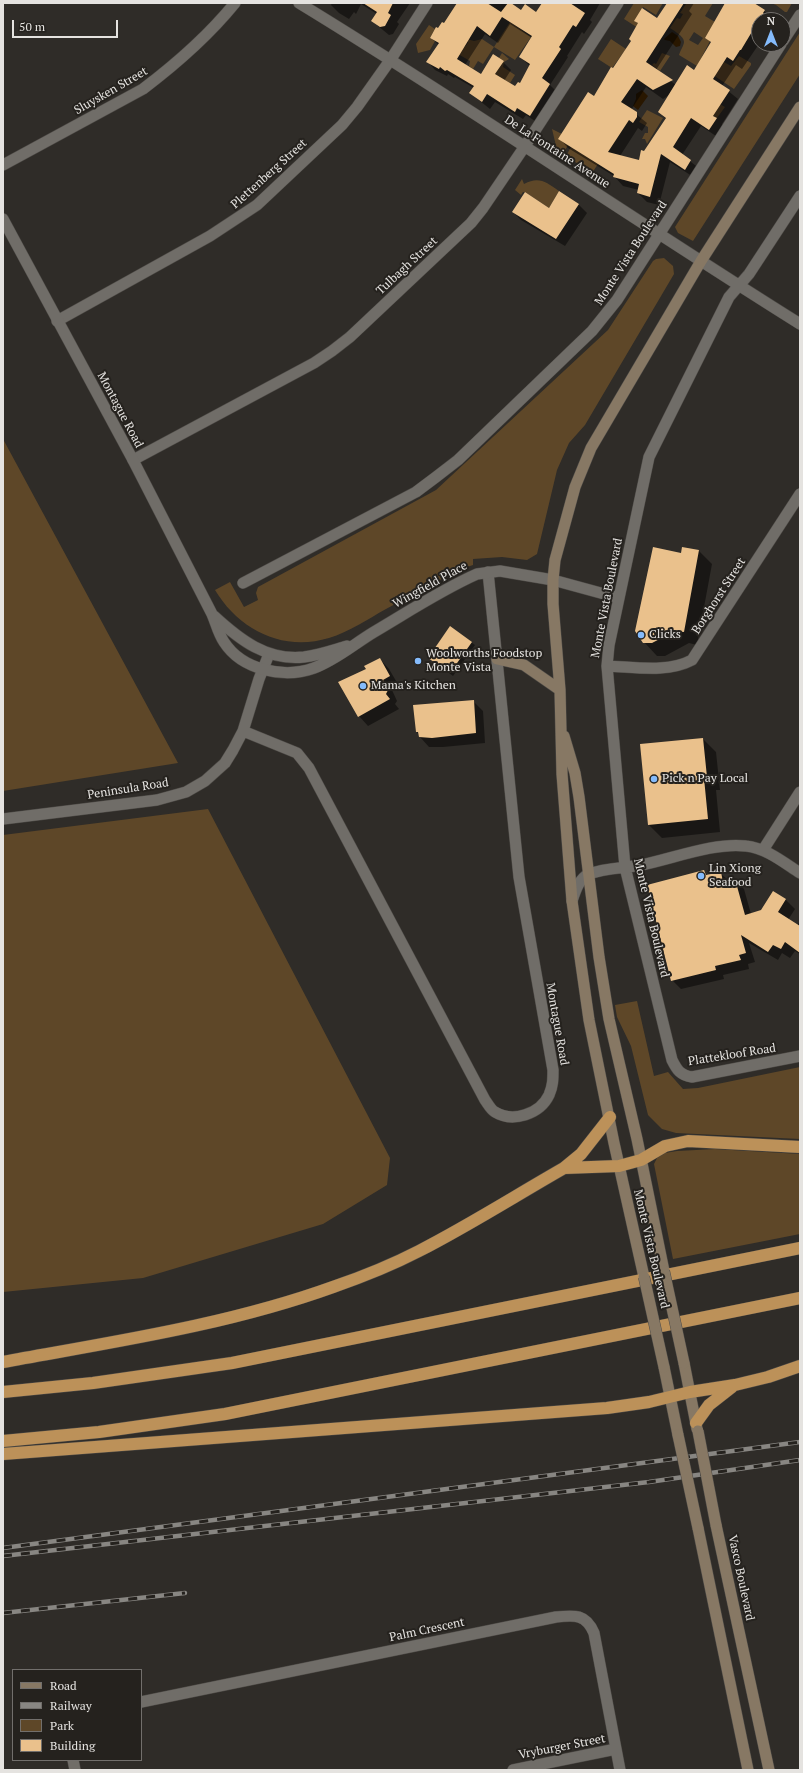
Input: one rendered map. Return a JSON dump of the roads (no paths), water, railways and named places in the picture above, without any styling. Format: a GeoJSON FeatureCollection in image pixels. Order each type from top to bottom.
{"type":"FeatureCollection","features":[{"type":"Feature","properties":{"kind":"highway"},"geometry":{"type":"LineString","coordinates":[[3,1362],[87,1347],[255,1312],[332,1288],[419,1252],[564,1168],[581,1154],[610,1117]]}},
{"type":"Feature","properties":{"kind":"highway"},"geometry":{"type":"LineString","coordinates":[[564,1168],[619,1166],[641,1160],[665,1146],[688,1141],[800,1147]]}},
{"type":"Feature","properties":{"kind":"highway"},"geometry":{"type":"LineString","coordinates":[[3,1392],[112,1381],[232,1363],[800,1248]]}},
{"type":"Feature","properties":{"kind":"highway"},"geometry":{"type":"LineString","coordinates":[[3,1441],[98,1432],[225,1414],[800,1298]]}},
{"type":"Feature","properties":{"kind":"highway"},"geometry":{"type":"LineString","coordinates":[[3,1454],[607,1408],[735,1385],[768,1377],[800,1366]]}},
{"type":"Feature","properties":{"kind":"highway"},"geometry":{"type":"LineString","coordinates":[[697,1427],[709,1405],[735,1385]]}},
{"type":"Feature","properties":{"kind":"main road","name":"Monte Vista Boulevard"},"geometry":{"type":"LineString","coordinates":[[670,1397],[619,1166],[589,1020],[572,901],[562,774],[562,727],[553,604],[555,560],[575,487],[592,448],[701,261],[800,107]]}},
{"type":"Feature","properties":{"kind":"main road"},"geometry":{"type":"LineString","coordinates":[[497,659],[524,666],[560,690]]}},
{"type":"Feature","properties":{"kind":"main road","name":"Monte Vista Boulevard"},"geometry":{"type":"LineString","coordinates":[[562,727],[576,779],[609,1019],[641,1160],[656,1237],[690,1392]]}},
{"type":"Feature","properties":{"kind":"main road","name":"Vasco Boulevard"},"geometry":{"type":"LineString","coordinates":[[690,1392],[716,1525],[769,1770]]}},
{"type":"Feature","properties":{"kind":"main road"},"geometry":{"type":"LineString","coordinates":[[670,1397],[748,1770]]}},
{"type":"Feature","properties":{"kind":"street","name":"Sluysken Street"},"geometry":{"type":"LineString","coordinates":[[3,165],[143,89],[159,77],[219,23],[235,3]]}},
{"type":"Feature","properties":{"kind":"street","name":"De La Fontaine Avenue"},"geometry":{"type":"LineString","coordinates":[[299,3],[392,60],[738,286],[800,324]]}},
{"type":"Feature","properties":{"kind":"street","name":"Plettenberg Street"},"geometry":{"type":"LineString","coordinates":[[57,321],[210,236],[257,205],[342,125],[392,60],[427,3]]}},
{"type":"Feature","properties":{"kind":"street","name":"Tulbagh Street"},"geometry":{"type":"LineString","coordinates":[[133,460],[314,363],[338,346],[471,223],[483,208],[525,146],[618,3]]}},
{"type":"Feature","properties":{"kind":"street"},"geometry":{"type":"LineString","coordinates":[[791,29],[800,15]]}},
{"type":"Feature","properties":{"kind":"street","name":"Monte Vista Boulevard"},"geometry":{"type":"LineString","coordinates":[[243,583],[416,492],[458,460],[596,326],[618,300],[776,52]]}},
{"type":"Feature","properties":{"kind":"street","name":"Monte Vista Boulevard"},"geometry":{"type":"LineString","coordinates":[[674,1065],[669,1052],[625,867],[607,666],[609,645],[649,457],[729,297],[749,274],[800,196]]}},
{"type":"Feature","properties":{"kind":"street","name":"Montague Road"},"geometry":{"type":"LineString","coordinates":[[3,219],[133,460],[212,614],[218,631],[225,643],[235,654],[248,663],[264,670]]}},
{"type":"Feature","properties":{"kind":"street","name":"Borghorst Street"},"geometry":{"type":"LineString","coordinates":[[607,666],[682,666],[692,660],[800,494]]}},
{"type":"Feature","properties":{"kind":"street","name":"Wingfield Place"},"geometry":{"type":"LineString","coordinates":[[264,670],[293,672],[314,668],[333,660],[353,644],[477,574],[500,571],[553,580],[619,598]]}},
{"type":"Feature","properties":{"kind":"street","name":"Montague Road"},"geometry":{"type":"LineString","coordinates":[[243,731],[286,747],[297,753],[304,760],[485,1100],[494,1112],[512,1117],[533,1112],[542,1105],[548,1096],[553,1084],[552,1070],[519,877],[488,572]]}},
{"type":"Feature","properties":{"kind":"street","name":"Montague Road"},"geometry":{"type":"LineString","coordinates":[[212,614],[240,638],[260,651],[269,654]]}},
{"type":"Feature","properties":{"kind":"street","name":"Wingfield Place"},"geometry":{"type":"LineString","coordinates":[[269,654],[304,657],[353,644]]}},
{"type":"Feature","properties":{"kind":"street","name":"Peninsula Road"},"geometry":{"type":"LineString","coordinates":[[3,819],[157,800],[186,792],[205,781],[224,763],[243,731],[259,679],[264,670],[269,654]]}},
{"type":"Feature","properties":{"kind":"street"},"geometry":{"type":"LineString","coordinates":[[763,850],[800,792]]}},
{"type":"Feature","properties":{"kind":"street"},"geometry":{"type":"LineString","coordinates":[[572,901],[578,884],[588,874],[725,846],[745,846],[763,850],[800,873]]}},
{"type":"Feature","properties":{"kind":"street","name":"Plattekloof Road"},"geometry":{"type":"LineString","coordinates":[[674,1065],[678,1072],[684,1076],[692,1077],[800,1056]]}},
{"type":"Feature","properties":{"kind":"street","name":"Palm Crescent"},"geometry":{"type":"LineString","coordinates":[[142,1702],[571,1615],[587,1620],[591,1624],[616,1750]]}},
{"type":"Feature","properties":{"kind":"street"},"geometry":{"type":"LineString","coordinates":[[616,1750],[620,1770]]}},
{"type":"Feature","properties":{"kind":"street","name":"Vryburger Street"},"geometry":{"type":"LineString","coordinates":[[513,1770],[616,1750]]}},
{"type":"Feature","properties":{"kind":"railway"},"geometry":{"type":"LineString","coordinates":[[3,1548],[800,1442]]}},
{"type":"Feature","properties":{"kind":"railway"},"geometry":{"type":"LineString","coordinates":[[3,1556],[649,1482],[800,1460]]}},
{"type":"Feature","properties":{"kind":"railway"},"geometry":{"type":"LineString","coordinates":[[3,1613],[185,1593]]}},
{"type":"Feature","properties":{"kind":"place","name":"Clicks"},"geometry":{"type":"Point","coordinates":[641,635]}},
{"type":"Feature","properties":{"kind":"place","name":"Woolworths Foodstop Monte Vista"},"geometry":{"type":"Point","coordinates":[418,661]}},
{"type":"Feature","properties":{"kind":"place","name":"Mama's Kitchen"},"geometry":{"type":"Point","coordinates":[363,686]}},
{"type":"Feature","properties":{"kind":"place","name":"Pick n Pay Local"},"geometry":{"type":"Point","coordinates":[654,779]}},
{"type":"Feature","properties":{"kind":"place","name":"Lin Xiong Seafood"},"geometry":{"type":"Point","coordinates":[701,876]}}]}
